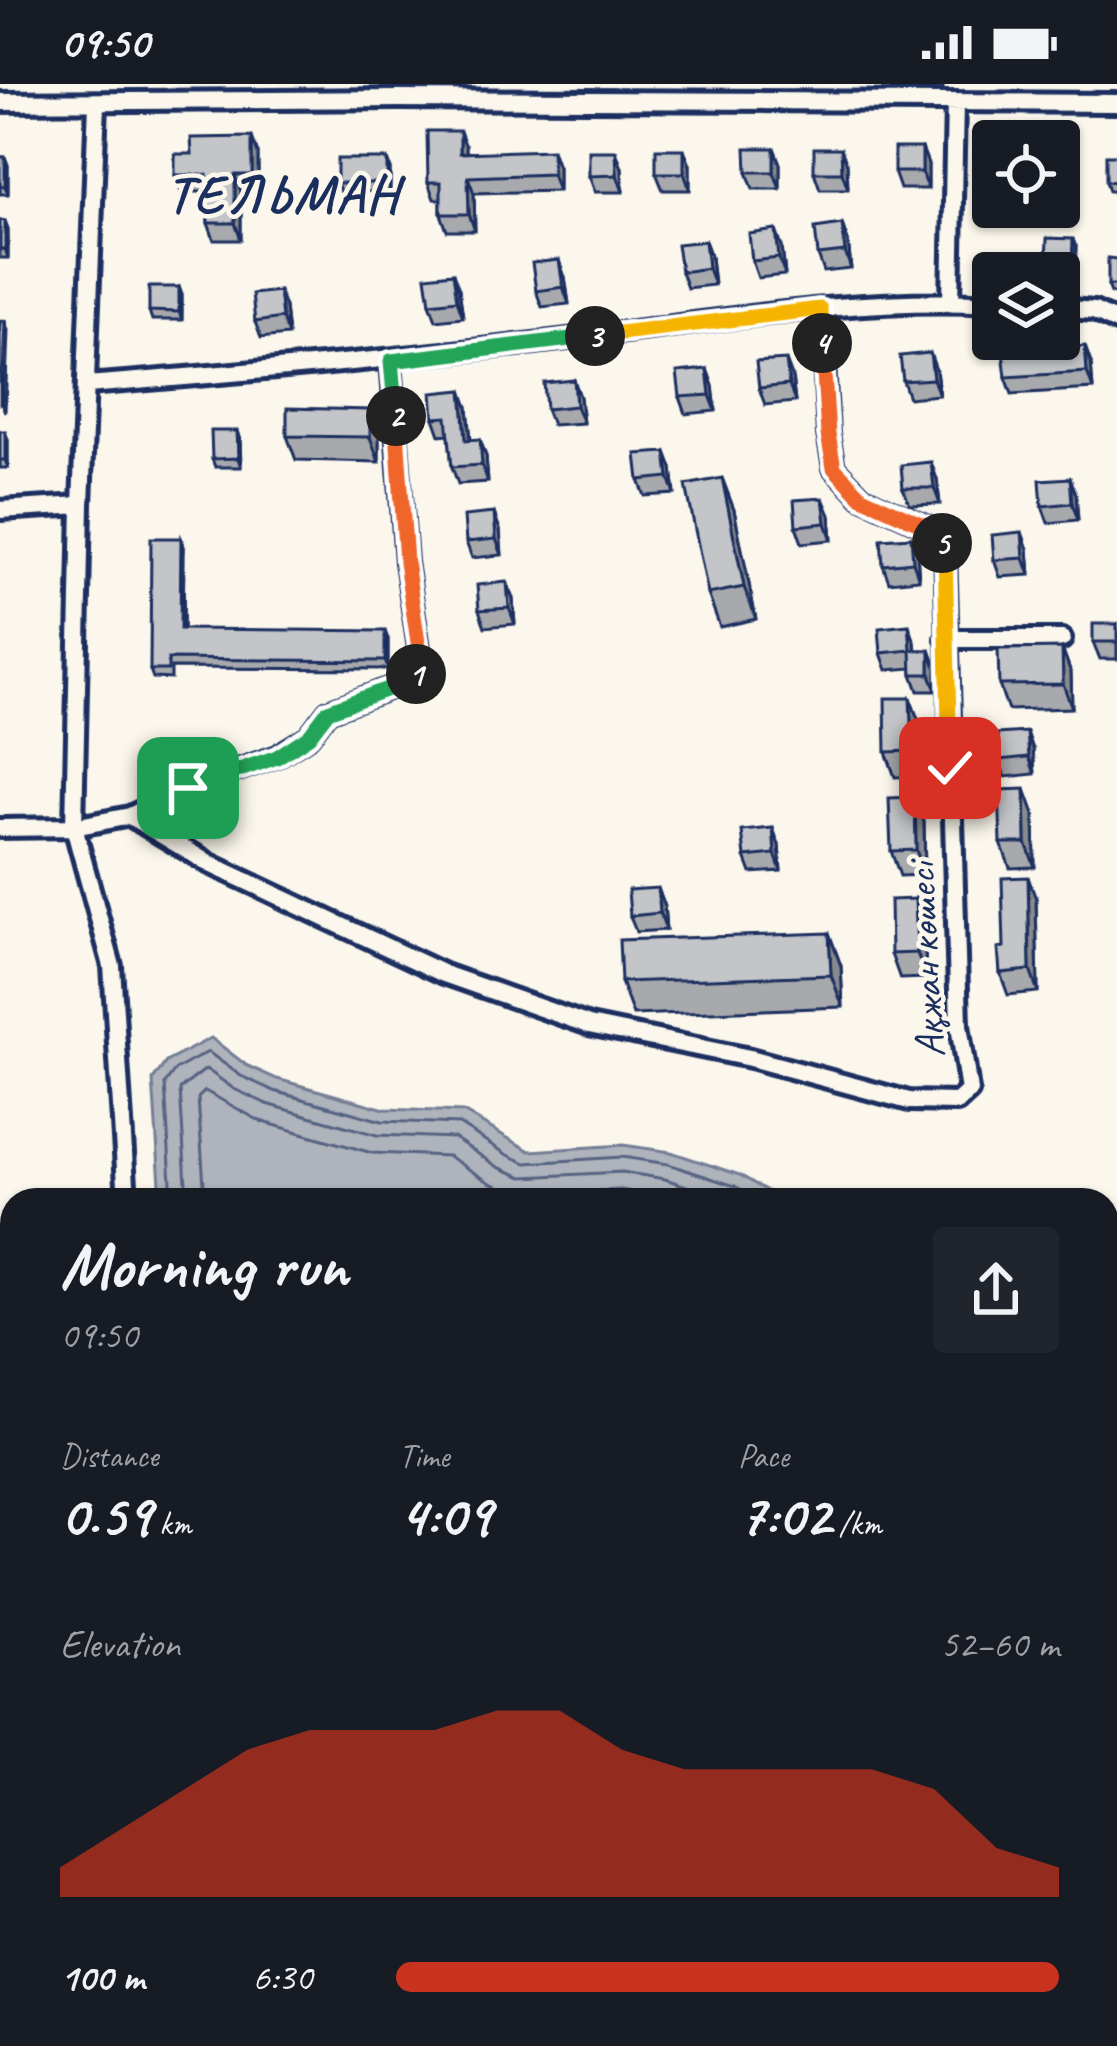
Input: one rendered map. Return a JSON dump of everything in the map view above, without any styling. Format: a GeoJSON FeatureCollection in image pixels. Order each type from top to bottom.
{"type":"FeatureCollection","features":[{"type":"Feature","properties":{"kind":"street"},"geometry":{"type":"LineString","coordinates":[[159,104],[160,84]]}},
{"type":"Feature","properties":{"kind":"street"},"geometry":{"type":"LineString","coordinates":[[0,102],[1117,103]]}},
{"type":"Feature","properties":{"kind":"street"},"geometry":{"type":"LineString","coordinates":[[951,302],[956,102]]}},
{"type":"Feature","properties":{"kind":"street"},"geometry":{"type":"LineString","coordinates":[[98,104],[80,505],[74,827],[112,966],[126,1188]]}},
{"type":"Feature","properties":{"kind":"street"},"geometry":{"type":"LineString","coordinates":[[87,385],[391,361],[820,309],[972,303]]}},
{"type":"Feature","properties":{"kind":"street","name":"Ақжан көшесі"},"geometry":{"type":"LineString","coordinates":[[130,816],[210,864],[444,974],[590,1025],[750,1058],[909,1101],[957,1102],[969,1091],[958,1025],[945,548],[932,529],[862,497],[834,468],[820,309]]}},
{"type":"Feature","properties":{"kind":"street"},"geometry":{"type":"LineString","coordinates":[[1080,309],[1094,310],[1117,322]]}},
{"type":"Feature","properties":{"kind":"street"},"geometry":{"type":"LineString","coordinates":[[0,828],[74,827],[130,816],[188,788],[277,757],[309,736],[328,711],[412,680],[421,662],[406,562],[391,361]]}},
{"type":"Feature","properties":{"kind":"street"},"geometry":{"type":"LineString","coordinates":[[0,510],[80,505]]}},
{"type":"Feature","properties":{"kind":"street"},"geometry":{"type":"LineString","coordinates":[[946,639],[1062,639]]}},
{"type":"Feature","properties":{"kind":"water"},"geometry":{"type":"Polygon","coordinates":[[[211,1038],[246,1065],[277,1079],[385,1109],[463,1112],[530,1151],[623,1145],[671,1152],[740,1175],[762,1188],[160,1188],[153,1080],[166,1062],[211,1038]]]}},
{"type":"Feature","properties":{"kind":"building"},"geometry":{"type":"Polygon","coordinates":[[[427,131],[460,131],[460,153],[552,150],[552,174],[468,177],[469,214],[441,214],[441,182],[428,182],[427,131]]]}},
{"type":"Feature","properties":{"kind":"building"},"geometry":{"type":"Polygon","coordinates":[[[252,137],[252,175],[235,175],[235,223],[208,223],[207,175],[175,175],[175,154],[192,154],[191,138],[252,137]]]}},
{"type":"Feature","properties":{"kind":"building"},"geometry":{"type":"Polygon","coordinates":[[[746,148],[774,148],[774,172],[747,172],[746,148]]]}},
{"type":"Feature","properties":{"kind":"building"},"geometry":{"type":"Polygon","coordinates":[[[814,148],[841,148],[842,172],[814,172],[814,148]]]}},
{"type":"Feature","properties":{"kind":"building"},"geometry":{"type":"Polygon","coordinates":[[[894,148],[922,148],[922,172],[894,172],[894,148]]]}},
{"type":"Feature","properties":{"kind":"building"},"geometry":{"type":"Polygon","coordinates":[[[656,149],[684,149],[684,173],[656,173],[656,149]]]}},
{"type":"Feature","properties":{"kind":"building"},"geometry":{"type":"Polygon","coordinates":[[[589,151],[616,151],[617,175],[589,176],[589,151]]]}},
{"type":"Feature","properties":{"kind":"building"},"geometry":{"type":"Polygon","coordinates":[[[1106,155],[1117,155],[1117,182],[1106,181],[1106,155]]]}},
{"type":"Feature","properties":{"kind":"building"},"geometry":{"type":"Polygon","coordinates":[[[0,157],[5,157],[5,186],[0,186],[0,157]]]}},
{"type":"Feature","properties":{"kind":"building"},"geometry":{"type":"Polygon","coordinates":[[[337,159],[387,159],[387,183],[337,183],[337,159]]]}},
{"type":"Feature","properties":{"kind":"building"},"geometry":{"type":"Polygon","coordinates":[[[0,220],[5,221],[5,249],[0,249],[0,220]]]}},
{"type":"Feature","properties":{"kind":"building"},"geometry":{"type":"Polygon","coordinates":[[[842,224],[845,252],[818,255],[815,228],[842,224]]]}},
{"type":"Feature","properties":{"kind":"building"},"geometry":{"type":"Polygon","coordinates":[[[776,230],[779,258],[752,261],[749,234],[776,230]]]}},
{"type":"Feature","properties":{"kind":"building"},"geometry":{"type":"Polygon","coordinates":[[[1047,238],[1073,239],[1072,252],[1046,252],[1047,238]]]}},
{"type":"Feature","properties":{"kind":"building"},"geometry":{"type":"Polygon","coordinates":[[[705,241],[708,268],[681,272],[677,244],[705,241]]]}},
{"type":"Feature","properties":{"kind":"building"},"geometry":{"type":"Polygon","coordinates":[[[1108,258],[1117,259],[1117,285],[1108,285],[1108,258]]]}},
{"type":"Feature","properties":{"kind":"building"},"geometry":{"type":"Polygon","coordinates":[[[559,260],[563,287],[536,291],[532,263],[559,260]]]}},
{"type":"Feature","properties":{"kind":"building"},"geometry":{"type":"Polygon","coordinates":[[[453,273],[457,300],[430,303],[426,276],[453,273]]]}},
{"type":"Feature","properties":{"kind":"building"},"geometry":{"type":"Polygon","coordinates":[[[149,287],[179,287],[179,312],[149,311],[149,287]]]}},
{"type":"Feature","properties":{"kind":"building"},"geometry":{"type":"Polygon","coordinates":[[[279,291],[282,318],[255,322],[252,294],[279,291]]]}},
{"type":"Feature","properties":{"kind":"building"},"geometry":{"type":"Polygon","coordinates":[[[0,321],[5,321],[2,404],[0,404],[0,321]]]}},
{"type":"Feature","properties":{"kind":"building"},"geometry":{"type":"Polygon","coordinates":[[[1080,346],[1085,346],[1087,372],[1006,377],[1004,360],[1080,360],[1080,346]]]}},
{"type":"Feature","properties":{"kind":"building"},"geometry":{"type":"Polygon","coordinates":[[[930,353],[933,379],[903,381],[900,356],[930,353]]]}},
{"type":"Feature","properties":{"kind":"building"},"geometry":{"type":"Polygon","coordinates":[[[786,360],[789,385],[759,388],[756,362],[786,360]]]}},
{"type":"Feature","properties":{"kind":"building"},"geometry":{"type":"Polygon","coordinates":[[[707,369],[710,395],[680,397],[677,372],[707,369]]]}},
{"type":"Feature","properties":{"kind":"building"},"geometry":{"type":"Polygon","coordinates":[[[574,380],[576,406],[546,409],[544,383],[574,380]]]}},
{"type":"Feature","properties":{"kind":"building"},"geometry":{"type":"Polygon","coordinates":[[[462,390],[466,440],[480,439],[482,465],[452,467],[447,417],[434,418],[432,393],[462,390]]]}},
{"type":"Feature","properties":{"kind":"building"},"geometry":{"type":"Polygon","coordinates":[[[287,408],[370,410],[370,437],[287,436],[287,408]]]}},
{"type":"Feature","properties":{"kind":"building"},"geometry":{"type":"Polygon","coordinates":[[[0,431],[5,431],[5,460],[0,460],[0,431]]]}},
{"type":"Feature","properties":{"kind":"building"},"geometry":{"type":"Polygon","coordinates":[[[211,431],[237,431],[238,458],[212,459],[211,431]]]}},
{"type":"Feature","properties":{"kind":"building"},"geometry":{"type":"Polygon","coordinates":[[[666,452],[669,477],[639,480],[636,454],[666,452]]]}},
{"type":"Feature","properties":{"kind":"building"},"geometry":{"type":"Polygon","coordinates":[[[931,462],[934,488],[903,488],[901,465],[931,462]]]}},
{"type":"Feature","properties":{"kind":"building"},"geometry":{"type":"Polygon","coordinates":[[[722,478],[744,587],[708,594],[686,485],[722,478]]]}},
{"type":"Feature","properties":{"kind":"building"},"geometry":{"type":"Polygon","coordinates":[[[1070,478],[1072,503],[1042,506],[1040,480],[1070,478]]]}},
{"type":"Feature","properties":{"kind":"building"},"geometry":{"type":"Polygon","coordinates":[[[823,498],[826,523],[796,526],[794,500],[823,498]]]}},
{"type":"Feature","properties":{"kind":"building"},"geometry":{"type":"Polygon","coordinates":[[[494,513],[496,539],[466,542],[464,516],[494,513]]]}},
{"type":"Feature","properties":{"kind":"building"},"geometry":{"type":"Polygon","coordinates":[[[1022,532],[1024,558],[994,560],[992,535],[1022,532]]]}},
{"type":"Feature","properties":{"kind":"building"},"geometry":{"type":"Polygon","coordinates":[[[911,537],[913,562],[883,565],[881,539],[911,537]]]}},
{"type":"Feature","properties":{"kind":"building"},"geometry":{"type":"Polygon","coordinates":[[[151,538],[181,538],[180,629],[385,631],[385,661],[168,659],[168,670],[150,670],[151,538]]]}},
{"type":"Feature","properties":{"kind":"building"},"geometry":{"type":"Polygon","coordinates":[[[507,582],[509,608],[479,610],[477,585],[507,582]]]}},
{"type":"Feature","properties":{"kind":"building"},"geometry":{"type":"Polygon","coordinates":[[[1093,624],[1117,624],[1117,642],[1093,642],[1093,624]]]}},
{"type":"Feature","properties":{"kind":"building"},"geometry":{"type":"Polygon","coordinates":[[[909,625],[911,650],[881,653],[879,628],[909,625]]]}},
{"type":"Feature","properties":{"kind":"building"},"geometry":{"type":"Polygon","coordinates":[[[1062,648],[1063,684],[999,685],[998,649],[1062,648]]]}},
{"type":"Feature","properties":{"kind":"building"},"geometry":{"type":"Polygon","coordinates":[[[911,650],[930,650],[930,674],[912,674],[911,650]]]}},
{"type":"Feature","properties":{"kind":"building"},"geometry":{"type":"Polygon","coordinates":[[[885,698],[910,698],[912,751],[886,752],[885,698]]]}},
{"type":"Feature","properties":{"kind":"building"},"geometry":{"type":"Polygon","coordinates":[[[1027,732],[1029,757],[999,760],[997,734],[1027,732]]]}},
{"type":"Feature","properties":{"kind":"building"},"geometry":{"type":"Polygon","coordinates":[[[1025,789],[1026,843],[1001,843],[999,790],[1025,789]]]}},
{"type":"Feature","properties":{"kind":"building"},"geometry":{"type":"Polygon","coordinates":[[[915,797],[916,850],[891,851],[889,798],[915,797]]]}},
{"type":"Feature","properties":{"kind":"building"},"geometry":{"type":"Polygon","coordinates":[[[773,828],[775,854],[745,857],[742,831],[773,828]]]}},
{"type":"Feature","properties":{"kind":"building"},"geometry":{"type":"Polygon","coordinates":[[[1028,877],[1030,970],[1000,973],[1002,878],[1028,877]]]}},
{"type":"Feature","properties":{"kind":"building"},"geometry":{"type":"Polygon","coordinates":[[[658,888],[660,913],[630,916],[628,890],[658,888]]]}},
{"type":"Feature","properties":{"kind":"building"},"geometry":{"type":"Polygon","coordinates":[[[915,899],[917,953],[891,954],[890,900],[915,899]]]}},
{"type":"Feature","properties":{"kind":"building"},"geometry":{"type":"Polygon","coordinates":[[[829,933],[831,975],[621,982],[619,940],[829,933]]]}},
{"type":"Feature","properties":{"kind":"district","name":"ТЕЛЬМАН"},"geometry":{"type":"Point","coordinates":[283,193]}},
{"type":"Feature","properties":{"kind":"route"},"geometry":{"type":"LineString","coordinates":[[188,788],[277,757],[309,736],[328,711],[412,680],[418,671],[421,662],[406,562],[391,361],[820,309],[834,468],[862,497],[932,529],[945,548],[950,768]]}}]}
